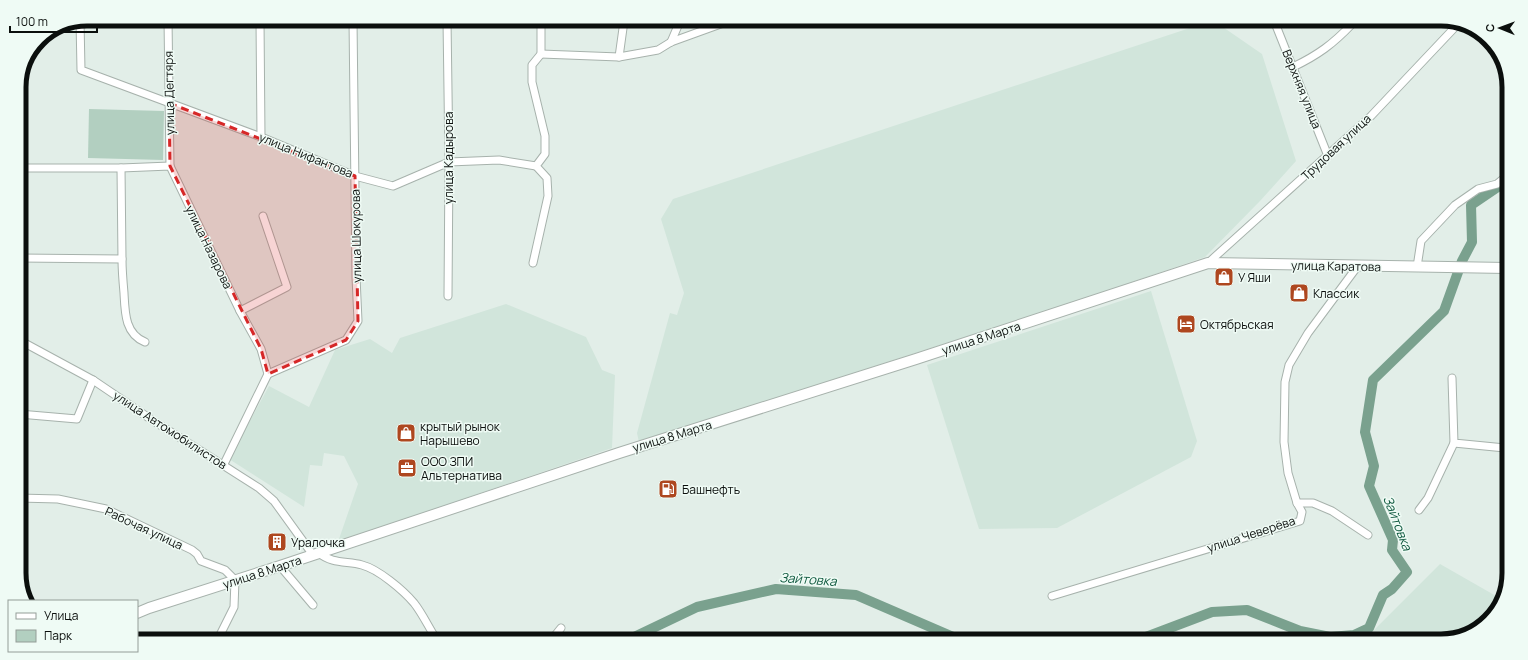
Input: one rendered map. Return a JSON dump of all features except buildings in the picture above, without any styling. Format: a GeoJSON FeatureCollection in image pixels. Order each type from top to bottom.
{"type":"FeatureCollection","features":[{"type":"Feature","properties":{"kind":"main road","name":"улица Каратова"},"geometry":{"type":"LineString","coordinates":[[1208,263],[1358,267],[1502,268]]}},
{"type":"Feature","properties":{"kind":"main road","name":"улица 8 Марта"},"geometry":{"type":"LineString","coordinates":[[138,613],[619,453],[916,360],[1208,263]]}},
{"type":"Feature","properties":{"kind":"street","name":"улица Дегтяря"},"geometry":{"type":"LineString","coordinates":[[168,26],[170,166]]}},
{"type":"Feature","properties":{"kind":"street"},"geometry":{"type":"LineString","coordinates":[[260,26],[261,136]]}},
{"type":"Feature","properties":{"kind":"street","name":"улица Шокурова"},"geometry":{"type":"LineString","coordinates":[[268,374],[346,340],[358,322],[356,277],[353,26]]}},
{"type":"Feature","properties":{"kind":"street","name":"улица Кадырова"},"geometry":{"type":"LineString","coordinates":[[446,26],[449,162],[448,296]]}},
{"type":"Feature","properties":{"kind":"street"},"geometry":{"type":"LineString","coordinates":[[533,263],[548,196],[547,178],[536,166],[545,154],[545,136],[532,82],[532,65],[541,54],[540,26]]}},
{"type":"Feature","properties":{"kind":"street"},"geometry":{"type":"LineString","coordinates":[[619,57],[623,26]]}},
{"type":"Feature","properties":{"kind":"street"},"geometry":{"type":"LineString","coordinates":[[671,42],[678,26]]}},
{"type":"Feature","properties":{"kind":"street"},"geometry":{"type":"LineString","coordinates":[[541,54],[619,57],[658,50],[671,42],[715,26]]}},
{"type":"Feature","properties":{"kind":"street","name":"Верхняя улица"},"geometry":{"type":"LineString","coordinates":[[1276,26],[1328,156]]}},
{"type":"Feature","properties":{"kind":"street"},"geometry":{"type":"LineString","coordinates":[[1293,67],[1313,57],[1334,42],[1350,26]]}},
{"type":"Feature","properties":{"kind":"street","name":"улица Нифантова"},"geometry":{"type":"LineString","coordinates":[[80,27],[81,70],[261,136],[355,176],[393,186],[449,162],[499,160],[536,166]]}},
{"type":"Feature","properties":{"kind":"street","name":"Трудовая улица"},"geometry":{"type":"LineString","coordinates":[[1208,263],[1371,116],[1455,28]]}},
{"type":"Feature","properties":{"kind":"street"},"geometry":{"type":"LineString","coordinates":[[26,168],[121,168],[170,166]]}},
{"type":"Feature","properties":{"kind":"street","name":"улица Назарова"},"geometry":{"type":"LineString","coordinates":[[170,166],[240,311],[261,349],[268,374]]}},
{"type":"Feature","properties":{"kind":"street"},"geometry":{"type":"LineString","coordinates":[[121,168],[122,258],[125,318],[132,332],[138,339],[145,342]]}},
{"type":"Feature","properties":{"kind":"street"},"geometry":{"type":"LineString","coordinates":[[1417,267],[1421,241],[1455,205],[1478,189],[1497,184],[1502,180]]}},
{"type":"Feature","properties":{"kind":"street"},"geometry":{"type":"LineString","coordinates":[[240,311],[287,287],[263,216]]}},
{"type":"Feature","properties":{"kind":"street"},"geometry":{"type":"LineString","coordinates":[[26,258],[122,258]]}},
{"type":"Feature","properties":{"kind":"street","name":"улица Чеверёва"},"geometry":{"type":"LineString","coordinates":[[1052,596],[1300,521],[1302,512],[1297,503],[1288,473],[1285,450],[1284,382],[1289,365],[1308,333],[1358,267]]}},
{"type":"Feature","properties":{"kind":"street","name":"улица Автомобилистов"},"geometry":{"type":"LineString","coordinates":[[26,344],[93,380],[149,418],[224,464],[259,488],[274,501],[316,554]]}},
{"type":"Feature","properties":{"kind":"street"},"geometry":{"type":"LineString","coordinates":[[224,464],[268,374]]}},
{"type":"Feature","properties":{"kind":"street"},"geometry":{"type":"LineString","coordinates":[[1419,510],[1428,498],[1454,443],[1452,378]]}},
{"type":"Feature","properties":{"kind":"street"},"geometry":{"type":"LineString","coordinates":[[26,415],[77,419],[93,380]]}},
{"type":"Feature","properties":{"kind":"street"},"geometry":{"type":"LineString","coordinates":[[1454,443],[1502,448]]}},
{"type":"Feature","properties":{"kind":"street","name":"Рабочая улица"},"geometry":{"type":"LineString","coordinates":[[26,498],[58,499],[106,509],[192,550],[197,554],[201,561],[225,570],[235,580]]}},
{"type":"Feature","properties":{"kind":"street"},"geometry":{"type":"LineString","coordinates":[[1297,503],[1313,503],[1332,510],[1368,535]]}},
{"type":"Feature","properties":{"kind":"street"},"geometry":{"type":"LineString","coordinates":[[316,554],[331,561],[360,564],[371,567],[396,586],[414,603],[433,634]]}},
{"type":"Feature","properties":{"kind":"street"},"geometry":{"type":"LineString","coordinates":[[280,566],[313,605]]}},
{"type":"Feature","properties":{"kind":"street"},"geometry":{"type":"LineString","coordinates":[[220,634],[234,608],[235,580]]}},
{"type":"Feature","properties":{"kind":"street"},"geometry":{"type":"LineString","coordinates":[[556,634],[561,628]]}},
{"type":"Feature","properties":{"kind":"highlighted area"},"geometry":{"type":"Polygon","coordinates":[[[169,103],[355,176],[358,321],[346,340],[268,374],[261,349],[170,166],[169,103]]]}},
{"type":"Feature","properties":{"kind":"shaded area"},"geometry":{"type":"Polygon","coordinates":[[[1196,26],[1221,26],[1262,54],[1296,161],[1260,201],[1205,257],[1068,304],[639,442],[637,433],[670,313],[677,315],[684,293],[661,219],[673,199],[1196,26]]]}},
{"type":"Feature","properties":{"kind":"shaded area"},"geometry":{"type":"Polygon","coordinates":[[[1151,291],[1197,441],[1191,457],[1057,528],[979,529],[927,365],[1151,291]]]}},
{"type":"Feature","properties":{"kind":"shaded area"},"geometry":{"type":"Polygon","coordinates":[[[506,304],[586,337],[602,370],[615,375],[612,448],[338,542],[358,484],[344,456],[324,453],[322,466],[310,465],[304,507],[229,459],[269,386],[309,407],[335,350],[370,339],[392,353],[400,338],[506,304]]]}},
{"type":"Feature","properties":{"kind":"shaded area"},"geometry":{"type":"Polygon","coordinates":[[[1440,564],[1497,596],[1492,607],[1481,619],[1475,624],[1457,632],[1441,634],[1370,634],[1440,564]]]}},
{"type":"Feature","properties":{"kind":"green space"},"geometry":{"type":"Polygon","coordinates":[[[89,109],[164,111],[163,160],[88,158],[89,109]]]}},
{"type":"Feature","properties":{"kind":"waterway","name":"Зайтовка"},"geometry":{"type":"LineString","coordinates":[[1356,634],[1369,628],[1383,595],[1392,589],[1407,572],[1392,550],[1393,540],[1369,486],[1374,466],[1365,432],[1373,380],[1444,311],[1462,261],[1472,242],[1471,205],[1502,184]]}},
{"type":"Feature","properties":{"kind":"waterway","name":"Зайтовка"},"geometry":{"type":"LineString","coordinates":[[640,634],[697,607],[776,589],[856,595],[946,634]]}},
{"type":"Feature","properties":{"kind":"waterway","name":"Зайтовка"},"geometry":{"type":"LineString","coordinates":[[1154,634],[1212,612],[1247,610],[1300,631],[1315,634]]}},
{"type":"Feature","properties":{"kind":"place","name":"У Яши"},"geometry":{"type":"Point","coordinates":[1224,277]}},
{"type":"Feature","properties":{"kind":"place","name":"Классик"},"geometry":{"type":"Point","coordinates":[1299,293]}},
{"type":"Feature","properties":{"kind":"place","name":"Октябрьская"},"geometry":{"type":"Point","coordinates":[1186,324]}},
{"type":"Feature","properties":{"kind":"place","name":"крытый рынок Нарышево"},"geometry":{"type":"Point","coordinates":[406,433]}},
{"type":"Feature","properties":{"kind":"place","name":"ООО ЗПИ Альтернатива"},"geometry":{"type":"Point","coordinates":[407,468]}},
{"type":"Feature","properties":{"kind":"place","name":"Башнефть"},"geometry":{"type":"Point","coordinates":[668,489]}},
{"type":"Feature","properties":{"kind":"place","name":"Уралочка"},"geometry":{"type":"Point","coordinates":[277,542]}}]}
